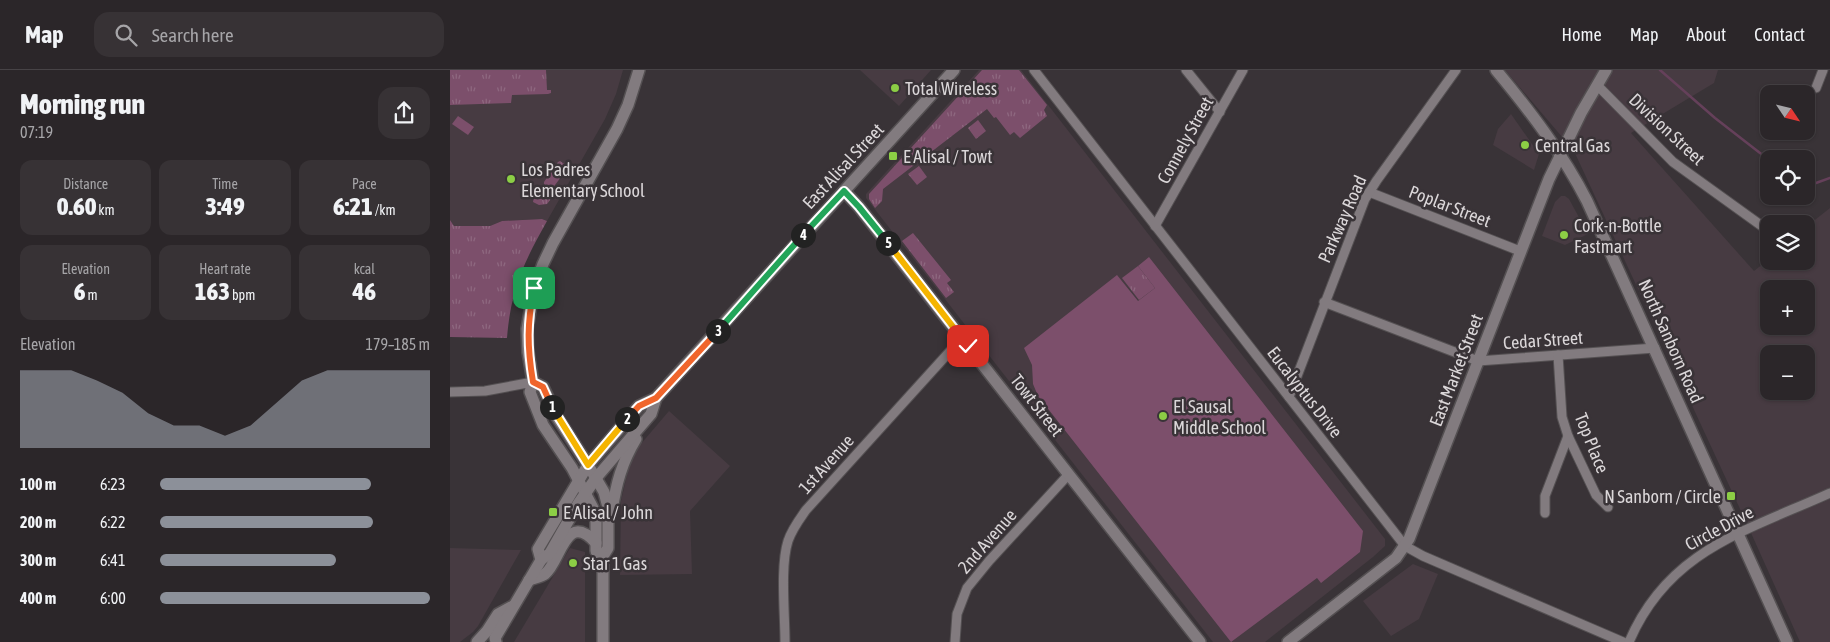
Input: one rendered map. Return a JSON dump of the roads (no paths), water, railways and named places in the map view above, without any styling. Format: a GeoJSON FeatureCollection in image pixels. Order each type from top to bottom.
{"type":"FeatureCollection","features":[{"type":"Feature","properties":{"kind":"main road"},"geometry":{"type":"LineString","coordinates":[[603,556],[596,551],[595,515],[586,492],[537,413],[530,392],[533,382],[528,352],[527,329],[538,276],[553,242],[617,129],[628,105],[639,70]]}},
{"type":"Feature","properties":{"kind":"main road","name":"East Alisal Street"},"geometry":{"type":"LineString","coordinates":[[541,560],[538,549],[588,465],[639,406],[656,398],[954,70]]}},
{"type":"Feature","properties":{"kind":"main road","name":"North Sanborn Road"},"geometry":{"type":"LineString","coordinates":[[1496,70],[1560,154],[1590,207],[1787,642]]}},
{"type":"Feature","properties":{"kind":"main road","name":"East Market Street"},"geometry":{"type":"LineString","coordinates":[[1288,642],[1396,558],[1405,546],[1414,529],[1520,251],[1560,154],[1606,70]]}},
{"type":"Feature","properties":{"kind":"main road","name":"Towt Street"},"geometry":{"type":"LineString","coordinates":[[844,191],[859,207],[1200,642]]}},
{"type":"Feature","properties":{"kind":"main road"},"geometry":{"type":"LineString","coordinates":[[533,382],[543,387],[560,423],[588,465],[606,497],[608,548],[603,556],[603,642]]}},
{"type":"Feature","properties":{"kind":"main road","name":"East Alisal Street"},"geometry":{"type":"LineString","coordinates":[[492,641],[541,560],[550,553],[586,492],[651,414],[656,398]]}},
{"type":"Feature","properties":{"kind":"main road"},"geometry":{"type":"LineString","coordinates":[[608,524],[622,467],[651,414]]}},
{"type":"Feature","properties":{"kind":"main road"},"geometry":{"type":"LineString","coordinates":[[529,580],[545,574],[564,542],[572,534],[576,532],[585,534],[596,543]]}},
{"type":"Feature","properties":{"kind":"main road"},"geometry":{"type":"LineString","coordinates":[[477,642],[488,631],[498,614],[514,606]]}},
{"type":"Feature","properties":{"kind":"street","name":"Eucalyptus Drive"},"geometry":{"type":"LineString","coordinates":[[1034,70],[1405,546],[1423,556],[1623,642]]}},
{"type":"Feature","properties":{"kind":"street"},"geometry":{"type":"LineString","coordinates":[[1186,70],[1220,112]]}},
{"type":"Feature","properties":{"kind":"street","name":"Connely Street"},"geometry":{"type":"LineString","coordinates":[[1156,226],[1243,70]]}},
{"type":"Feature","properties":{"kind":"street","name":"Parkway Road"},"geometry":{"type":"LineString","coordinates":[[1289,397],[1324,302],[1369,192],[1456,70]]}},
{"type":"Feature","properties":{"kind":"street"},"geometry":{"type":"LineString","coordinates":[[1816,88],[1823,70]]}},
{"type":"Feature","properties":{"kind":"street","name":"Division Street"},"geometry":{"type":"LineString","coordinates":[[1598,85],[1673,162],[1760,225]]}},
{"type":"Feature","properties":{"kind":"street","name":"Poplar Street"},"geometry":{"type":"LineString","coordinates":[[1369,192],[1520,251]]}},
{"type":"Feature","properties":{"kind":"street","name":"Cedar Street"},"geometry":{"type":"LineString","coordinates":[[1324,302],[1478,361],[1655,348]]}},
{"type":"Feature","properties":{"kind":"street","name":"1st Avenue"},"geometry":{"type":"LineString","coordinates":[[785,642],[784,560],[788,541],[795,526],[816,499],[962,338]]}},
{"type":"Feature","properties":{"kind":"street","name":"Top Place"},"geometry":{"type":"LineString","coordinates":[[1558,355],[1562,416],[1568,436],[1596,495],[1608,507]]}},
{"type":"Feature","properties":{"kind":"street"},"geometry":{"type":"LineString","coordinates":[[450,392],[491,390],[533,382]]}},
{"type":"Feature","properties":{"kind":"street"},"geometry":{"type":"LineString","coordinates":[[1545,513],[1545,496],[1568,436]]}},
{"type":"Feature","properties":{"kind":"street","name":"2nd Avenue"},"geometry":{"type":"LineString","coordinates":[[955,642],[957,614],[962,597],[970,584],[1069,474]]}},
{"type":"Feature","properties":{"kind":"street","name":"Circle Drive"},"geometry":{"type":"LineString","coordinates":[[1629,642],[1646,608],[1657,593],[1673,575],[1704,551],[1830,493]]}},
{"type":"Feature","properties":{"kind":"waterway"},"geometry":{"type":"LineString","coordinates":[[1660,70],[1715,118],[1760,153]]}},
{"type":"Feature","properties":{"kind":"waterway"},"geometry":{"type":"LineString","coordinates":[[1815,183],[1830,178]]}},
{"type":"Feature","properties":{"kind":"place","name":"Total Wireless"},"geometry":{"type":"Point","coordinates":[895,88]}},
{"type":"Feature","properties":{"kind":"place","name":"Central Gas"},"geometry":{"type":"Point","coordinates":[1525,145]}},
{"type":"Feature","properties":{"kind":"place","name":"E Alisal / Towt"},"geometry":{"type":"Point","coordinates":[893,156]}},
{"type":"Feature","properties":{"kind":"place","name":"Los Padres Elementary School"},"geometry":{"type":"Point","coordinates":[511,179]}},
{"type":"Feature","properties":{"kind":"place","name":"Cork-n-Bottle Fastmart"},"geometry":{"type":"Point","coordinates":[1564,235]}},
{"type":"Feature","properties":{"kind":"place","name":"El Sausal Middle School"},"geometry":{"type":"Point","coordinates":[1163,416]}},
{"type":"Feature","properties":{"kind":"place","name":"N Sanborn / Circle"},"geometry":{"type":"Point","coordinates":[1731,496]}},
{"type":"Feature","properties":{"kind":"place","name":"E Alisal / John"},"geometry":{"type":"Point","coordinates":[553,512]}},
{"type":"Feature","properties":{"kind":"place","name":"Star 1 Gas"},"geometry":{"type":"Point","coordinates":[573,563]}}]}
